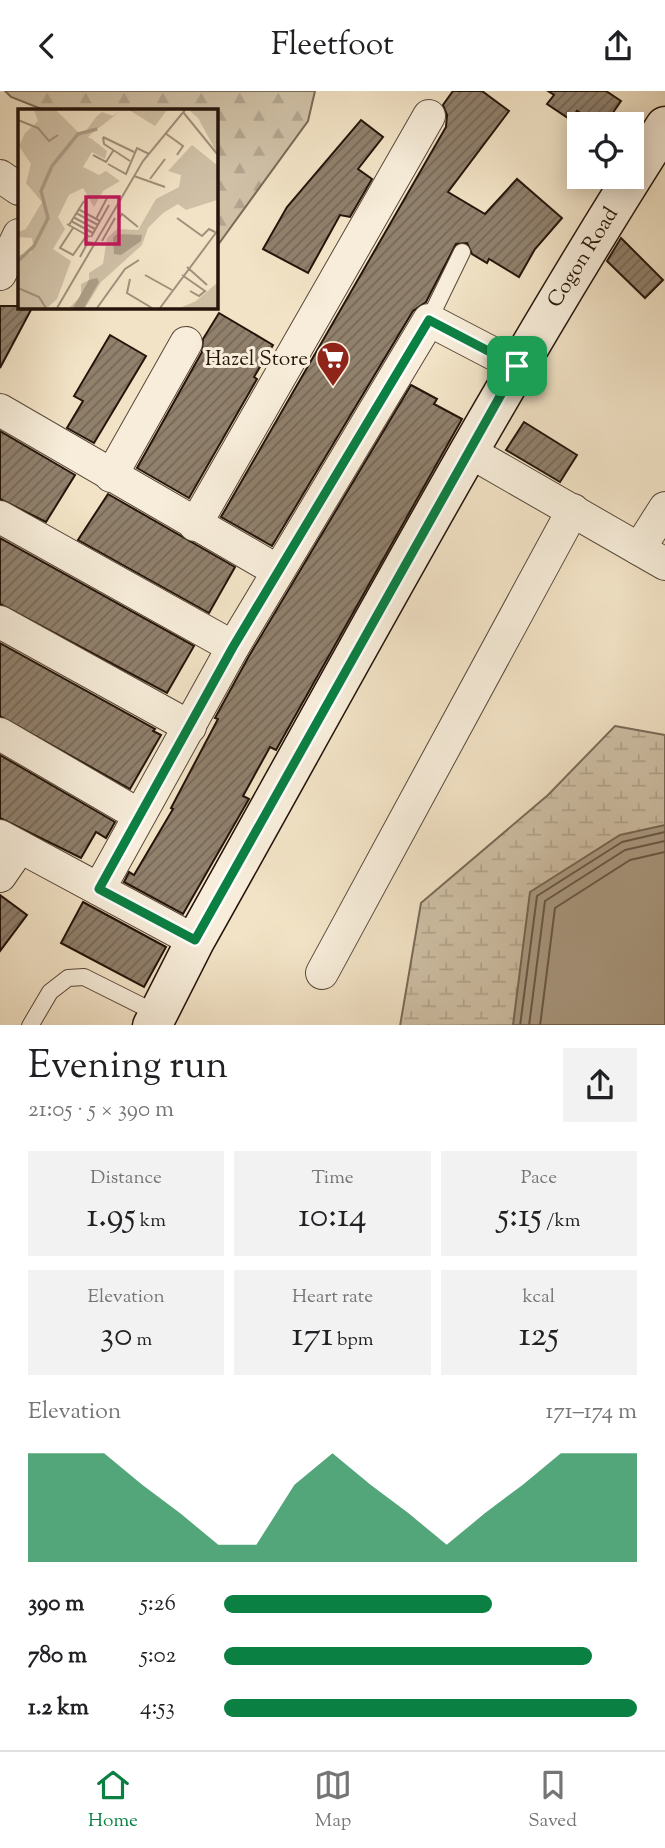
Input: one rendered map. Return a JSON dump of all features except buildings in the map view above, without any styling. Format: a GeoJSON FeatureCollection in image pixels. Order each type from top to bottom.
{"type":"FeatureCollection","features":[{"type":"Feature","properties":{"kind":"street"},"geometry":{"type":"LineString","coordinates":[[195,525],[429,116]]}},
{"type":"Feature","properties":{"kind":"street","name":"Cogon Road"},"geometry":{"type":"LineString","coordinates":[[155,1020],[195,940],[517,366],[575,266],[665,126]]}},
{"type":"Feature","properties":{"kind":"street"},"geometry":{"type":"LineString","coordinates":[[0,176],[18,188]]}},
{"type":"Feature","properties":{"kind":"street"},"geometry":{"type":"LineString","coordinates":[[0,274],[18,237]]}},
{"type":"Feature","properties":{"kind":"street"},"geometry":{"type":"LineString","coordinates":[[99,889],[233,647],[429,320],[517,366]]}},
{"type":"Feature","properties":{"kind":"street"},"geometry":{"type":"LineString","coordinates":[[111,476],[186,343]]}},
{"type":"Feature","properties":{"kind":"street"},"geometry":{"type":"LineString","coordinates":[[0,410],[278,571]]}},
{"type":"Feature","properties":{"kind":"street"},"geometry":{"type":"LineString","coordinates":[[470,452],[652,557],[665,508]]}},
{"type":"Feature","properties":{"kind":"street"},"geometry":{"type":"LineString","coordinates":[[322,973],[573,510]]}},
{"type":"Feature","properties":{"kind":"street"},"geometry":{"type":"LineString","coordinates":[[0,517],[233,647]]}},
{"type":"Feature","properties":{"kind":"street"},"geometry":{"type":"LineString","coordinates":[[0,622],[190,727]]}},
{"type":"Feature","properties":{"kind":"street"},"geometry":{"type":"LineString","coordinates":[[0,734],[139,815]]}},
{"type":"Feature","properties":{"kind":"street"},"geometry":{"type":"LineString","coordinates":[[0,876],[10,841],[195,940]]}},
{"type":"Feature","properties":{"kind":"lane"},"geometry":{"type":"LineString","coordinates":[[429,320],[462,252]]}},
{"type":"Feature","properties":{"kind":"lane"},"geometry":{"type":"LineString","coordinates":[[30,1025],[50,992],[68,978],[83,977],[155,1020]]}},
{"type":"Feature","properties":{"kind":"green space"},"geometry":{"type":"Polygon","coordinates":[[[5,91],[315,91],[308,121],[217,246],[217,109],[41,109],[11,97],[5,91]]]}},
{"type":"Feature","properties":{"kind":"green space"},"geometry":{"type":"Polygon","coordinates":[[[615,726],[665,735],[665,1025],[400,1025],[421,903],[548,795],[615,726]]]}},
{"type":"Feature","properties":{"kind":"water"},"geometry":{"type":"Polygon","coordinates":[[[665,825],[665,1025],[513,1025],[530,892],[620,835],[665,825]]]}},
{"type":"Feature","properties":{"kind":"place","name":"Hazel Store"},"geometry":{"type":"Point","coordinates":[333,388]}},
{"type":"Feature","properties":{"kind":"route"},"geometry":{"type":"LineString","coordinates":[[429,320],[517,366],[195,940],[99,889],[233,647],[429,320]]}}]}
